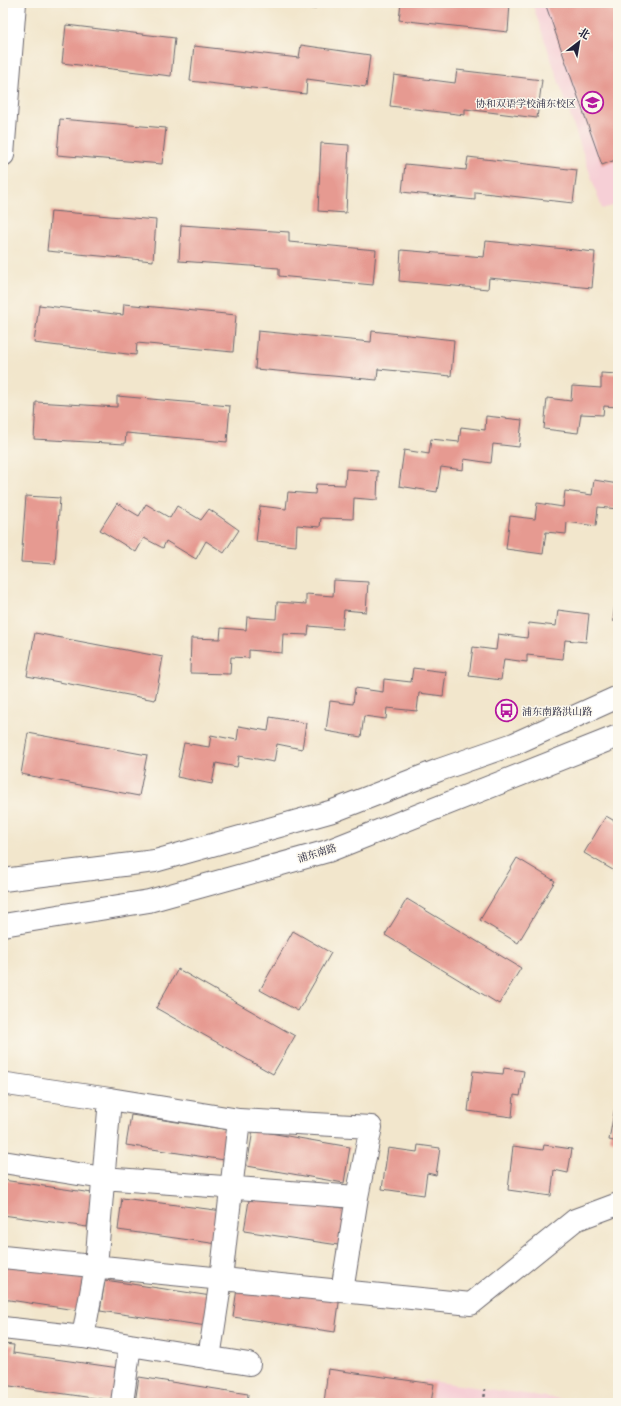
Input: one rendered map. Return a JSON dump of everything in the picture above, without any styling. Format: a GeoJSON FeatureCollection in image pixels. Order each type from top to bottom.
{"type":"FeatureCollection","features":[{"type":"Feature","properties":{"kind":"main road"},"geometry":{"type":"LineString","coordinates":[[3,155],[15,3]]}},
{"type":"Feature","properties":{"kind":"main road"},"geometry":{"type":"LineString","coordinates":[[3,880],[155,861],[333,811],[439,770],[514,744],[618,697]]}},
{"type":"Feature","properties":{"kind":"main road","name":"浦东南路"},"geometry":{"type":"LineString","coordinates":[[3,925],[149,901],[328,851],[618,736]]}},
{"type":"Feature","properties":{"kind":"main road"},"geometry":{"type":"LineString","coordinates":[[7,1084],[239,1120],[371,1127],[357,1197],[342,1291]]}},
{"type":"Feature","properties":{"kind":"main road"},"geometry":{"type":"LineString","coordinates":[[83,1337],[96,1266],[110,1099]]}},
{"type":"Feature","properties":{"kind":"main road"},"geometry":{"type":"LineString","coordinates":[[208,1358],[221,1279],[233,1187],[239,1120]]}},
{"type":"Feature","properties":{"kind":"main road"},"geometry":{"type":"LineString","coordinates":[[3,1162],[103,1178],[357,1197]]}},
{"type":"Feature","properties":{"kind":"main road"},"geometry":{"type":"LineString","coordinates":[[3,1257],[471,1304],[575,1220],[618,1204]]}},
{"type":"Feature","properties":{"kind":"main road"},"geometry":{"type":"LineString","coordinates":[[3,1328],[83,1337],[249,1364]]}},
{"type":"Feature","properties":{"kind":"main road"},"geometry":{"type":"LineString","coordinates":[[122,1403],[130,1345]]}},
{"type":"Feature","properties":{"kind":"path"},"geometry":{"type":"LineString","coordinates":[[484,1403],[485,1389]]}},
{"type":"Feature","properties":{"kind":"shaded area","name":"协和双语学校浦东校区"},"geometry":{"type":"Polygon","coordinates":[[[532,3],[618,3],[618,204],[602,209],[532,3]]]}},
{"type":"Feature","properties":{"kind":"shaded area"},"geometry":{"type":"Polygon","coordinates":[[[424,1380],[590,1403],[420,1403],[424,1380]]]}},
{"type":"Feature","properties":{"kind":"building"},"geometry":{"type":"Polygon","coordinates":[[[251,3],[315,3],[315,9],[251,3]]]}},
{"type":"Feature","properties":{"kind":"building"},"geometry":{"type":"Polygon","coordinates":[[[401,3],[510,3],[508,32],[399,20],[401,3]]]}},
{"type":"Feature","properties":{"kind":"building","name":"协和双语学校浦东校区"},"geometry":{"type":"Polygon","coordinates":[[[545,3],[618,3],[618,159],[602,165],[545,3]]]}},
{"type":"Feature","properties":{"kind":"building"},"geometry":{"type":"Polygon","coordinates":[[[66,25],[175,38],[171,76],[62,63],[66,25]]]}},
{"type":"Feature","properties":{"kind":"building"},"geometry":{"type":"Polygon","coordinates":[[[301,45],[370,55],[366,87],[307,79],[306,94],[190,81],[194,46],[299,58],[301,45]]]}},
{"type":"Feature","properties":{"kind":"building"},"geometry":{"type":"Polygon","coordinates":[[[457,70],[542,80],[537,118],[465,109],[465,115],[390,106],[394,75],[455,83],[457,70]]]}},
{"type":"Feature","properties":{"kind":"building"},"geometry":{"type":"Polygon","coordinates":[[[60,119],[166,128],[162,164],[57,155],[60,119]]]}},
{"type":"Feature","properties":{"kind":"building"},"geometry":{"type":"Polygon","coordinates":[[[321,143],[349,145],[346,213],[318,211],[321,143]]]}},
{"type":"Feature","properties":{"kind":"building"},"geometry":{"type":"Polygon","coordinates":[[[468,157],[577,170],[573,203],[475,192],[475,200],[402,192],[405,164],[466,170],[468,157]]]}},
{"type":"Feature","properties":{"kind":"building"},"geometry":{"type":"Polygon","coordinates":[[[51,211],[156,220],[153,261],[47,251],[51,211]]]}},
{"type":"Feature","properties":{"kind":"building"},"geometry":{"type":"Polygon","coordinates":[[[181,225],[289,232],[289,242],[376,250],[373,285],[279,276],[279,268],[179,261],[181,225]]]}},
{"type":"Feature","properties":{"kind":"building"},"geometry":{"type":"Polygon","coordinates":[[[486,241],[595,252],[592,288],[489,278],[488,289],[399,281],[401,250],[484,257],[486,241]]]}},
{"type":"Feature","properties":{"kind":"building"},"geometry":{"type":"Polygon","coordinates":[[[124,304],[236,315],[233,352],[137,343],[136,355],[34,343],[39,305],[123,315],[124,304]]]}},
{"type":"Feature","properties":{"kind":"building"},"geometry":{"type":"Polygon","coordinates":[[[258,331],[371,342],[372,331],[454,340],[451,376],[378,369],[377,380],[255,369],[258,331]]]}},
{"type":"Feature","properties":{"kind":"building"},"geometry":{"type":"Polygon","coordinates":[[[601,373],[618,374],[618,407],[604,406],[603,415],[581,414],[578,433],[544,429],[547,398],[571,401],[572,386],[601,388],[601,373]]]}},
{"type":"Feature","properties":{"kind":"building"},"geometry":{"type":"Polygon","coordinates":[[[117,396],[230,406],[227,442],[126,433],[125,444],[34,439],[36,402],[117,407],[117,396]]]}},
{"type":"Feature","properties":{"kind":"building"},"geometry":{"type":"Polygon","coordinates":[[[486,416],[522,420],[519,447],[493,444],[491,463],[464,459],[463,470],[441,467],[437,492],[399,486],[404,450],[429,454],[431,439],[459,442],[461,427],[485,430],[486,416]]]}},
{"type":"Feature","properties":{"kind":"building"},"geometry":{"type":"Polygon","coordinates":[[[346,469],[378,471],[377,500],[354,498],[353,519],[321,518],[320,527],[297,525],[296,546],[256,542],[260,506],[286,509],[288,492],[315,494],[316,484],[345,485],[346,469]]]}},
{"type":"Feature","properties":{"kind":"building"},"geometry":{"type":"Polygon","coordinates":[[[594,480],[618,484],[618,509],[598,507],[596,526],[567,522],[566,534],[546,532],[543,554],[506,549],[510,516],[535,519],[537,503],[563,507],[565,491],[592,495],[594,480]]]}},
{"type":"Feature","properties":{"kind":"building"},"geometry":{"type":"Polygon","coordinates":[[[26,496],[60,498],[55,564],[21,562],[26,496]]]}},
{"type":"Feature","properties":{"kind":"building"},"geometry":{"type":"Polygon","coordinates":[[[117,503],[139,516],[146,504],[170,518],[177,506],[201,520],[209,509],[239,530],[224,553],[206,541],[196,559],[166,541],[163,548],[144,538],[136,552],[100,530],[117,503]]]}},
{"type":"Feature","properties":{"kind":"building"},"geometry":{"type":"Polygon","coordinates":[[[334,580],[368,582],[366,612],[344,610],[342,629],[309,626],[308,635],[283,634],[282,653],[249,650],[249,658],[231,657],[230,674],[190,673],[191,638],[220,639],[221,628],[246,630],[247,617],[276,619],[277,602],[306,604],[306,594],[333,596],[334,580]]]}},
{"type":"Feature","properties":{"kind":"building"},"geometry":{"type":"Polygon","coordinates":[[[616,593],[618,593],[618,622],[613,621],[616,593]]]}},
{"type":"Feature","properties":{"kind":"building"},"geometry":{"type":"Polygon","coordinates":[[[558,610],[589,614],[586,642],[565,640],[563,659],[527,655],[527,662],[504,659],[501,680],[469,676],[473,647],[496,650],[498,634],[527,638],[529,623],[556,626],[558,610]]]}},
{"type":"Feature","properties":{"kind":"building"},"geometry":{"type":"Polygon","coordinates":[[[35,633],[163,657],[155,700],[27,676],[35,633]]]}},
{"type":"Feature","properties":{"kind":"building"},"geometry":{"type":"Polygon","coordinates":[[[413,668],[446,672],[443,696],[419,693],[417,711],[387,708],[386,719],[364,716],[361,737],[326,731],[330,701],[353,704],[355,688],[383,692],[384,679],[411,682],[413,668]]]}},
{"type":"Feature","properties":{"kind":"building"},"geometry":{"type":"Polygon","coordinates":[[[270,717],[306,723],[302,749],[277,744],[274,762],[239,756],[237,767],[216,763],[212,784],[177,777],[184,743],[209,747],[211,735],[237,740],[239,726],[268,731],[270,717]]]}},
{"type":"Feature","properties":{"kind":"building"},"geometry":{"type":"Polygon","coordinates":[[[28,733],[147,755],[139,796],[21,774],[28,733]]]}},
{"type":"Feature","properties":{"kind":"building"},"geometry":{"type":"Polygon","coordinates":[[[606,816],[618,823],[618,873],[584,853],[606,816]]]}},
{"type":"Feature","properties":{"kind":"building"},"geometry":{"type":"Polygon","coordinates":[[[517,858],[555,881],[518,943],[480,920],[517,858]]]}},
{"type":"Feature","properties":{"kind":"building"},"geometry":{"type":"Polygon","coordinates":[[[407,899],[521,968],[499,1004],[385,935],[407,899]]]}},
{"type":"Feature","properties":{"kind":"building"},"geometry":{"type":"Polygon","coordinates":[[[293,931],[331,953],[298,1011],[260,990],[293,931]]]}},
{"type":"Feature","properties":{"kind":"building"},"geometry":{"type":"Polygon","coordinates":[[[178,969],[295,1036],[273,1074],[156,1008],[178,969]]]}},
{"type":"Feature","properties":{"kind":"building"},"geometry":{"type":"Polygon","coordinates":[[[504,1068],[524,1071],[520,1096],[514,1095],[512,1117],[468,1111],[473,1071],[503,1074],[504,1068]]]}},
{"type":"Feature","properties":{"kind":"building"},"geometry":{"type":"Polygon","coordinates":[[[616,1101],[618,1101],[618,1142],[609,1140],[616,1101]]]}},
{"type":"Feature","properties":{"kind":"building"},"geometry":{"type":"Polygon","coordinates":[[[131,1115],[236,1131],[231,1161],[126,1145],[131,1115]]]}},
{"type":"Feature","properties":{"kind":"building"},"geometry":{"type":"Polygon","coordinates":[[[253,1130],[350,1147],[344,1183],[247,1166],[253,1130]]]}},
{"type":"Feature","properties":{"kind":"building"},"geometry":{"type":"Polygon","coordinates":[[[418,1145],[440,1148],[436,1175],[427,1173],[424,1195],[382,1189],[388,1148],[417,1152],[418,1145]]]}},
{"type":"Feature","properties":{"kind":"building"},"geometry":{"type":"Polygon","coordinates":[[[544,1145],[572,1149],[568,1173],[554,1170],[551,1196],[508,1190],[513,1146],[543,1150],[544,1145]]]}},
{"type":"Feature","properties":{"kind":"building"},"geometry":{"type":"Polygon","coordinates":[[[3,1180],[92,1193],[87,1227],[3,1215],[3,1180]]]}},
{"type":"Feature","properties":{"kind":"building"},"geometry":{"type":"Polygon","coordinates":[[[250,1194],[350,1209],[345,1246],[244,1231],[250,1194]]]}},
{"type":"Feature","properties":{"kind":"building"},"geometry":{"type":"Polygon","coordinates":[[[122,1198],[223,1211],[218,1244],[118,1230],[122,1198]]]}},
{"type":"Feature","properties":{"kind":"building"},"geometry":{"type":"Polygon","coordinates":[[[3,1264],[87,1277],[82,1311],[3,1299],[3,1264]]]}},
{"type":"Feature","properties":{"kind":"building"},"geometry":{"type":"Polygon","coordinates":[[[105,1280],[211,1296],[207,1326],[100,1311],[105,1280]]]}},
{"type":"Feature","properties":{"kind":"building"},"geometry":{"type":"Polygon","coordinates":[[[238,1281],[340,1296],[335,1332],[233,1317],[238,1281]]]}},
{"type":"Feature","properties":{"kind":"building"},"geometry":{"type":"Polygon","coordinates":[[[3,1344],[14,1345],[13,1353],[119,1368],[114,1401],[3,1385],[3,1344]]]}},
{"type":"Feature","properties":{"kind":"building"},"geometry":{"type":"Polygon","coordinates":[[[328,1369],[434,1384],[431,1403],[324,1403],[328,1369]]]}},
{"type":"Feature","properties":{"kind":"building"},"geometry":{"type":"Polygon","coordinates":[[[139,1377],[248,1394],[247,1403],[135,1403],[139,1377]]]}},
{"type":"Feature","properties":{"kind":"place","name":"协和双语学校浦东校区"},"geometry":{"type":"Point","coordinates":[592,103]}},
{"type":"Feature","properties":{"kind":"place","name":"浦东南路洪山路"},"geometry":{"type":"Point","coordinates":[506,711]}}]}
